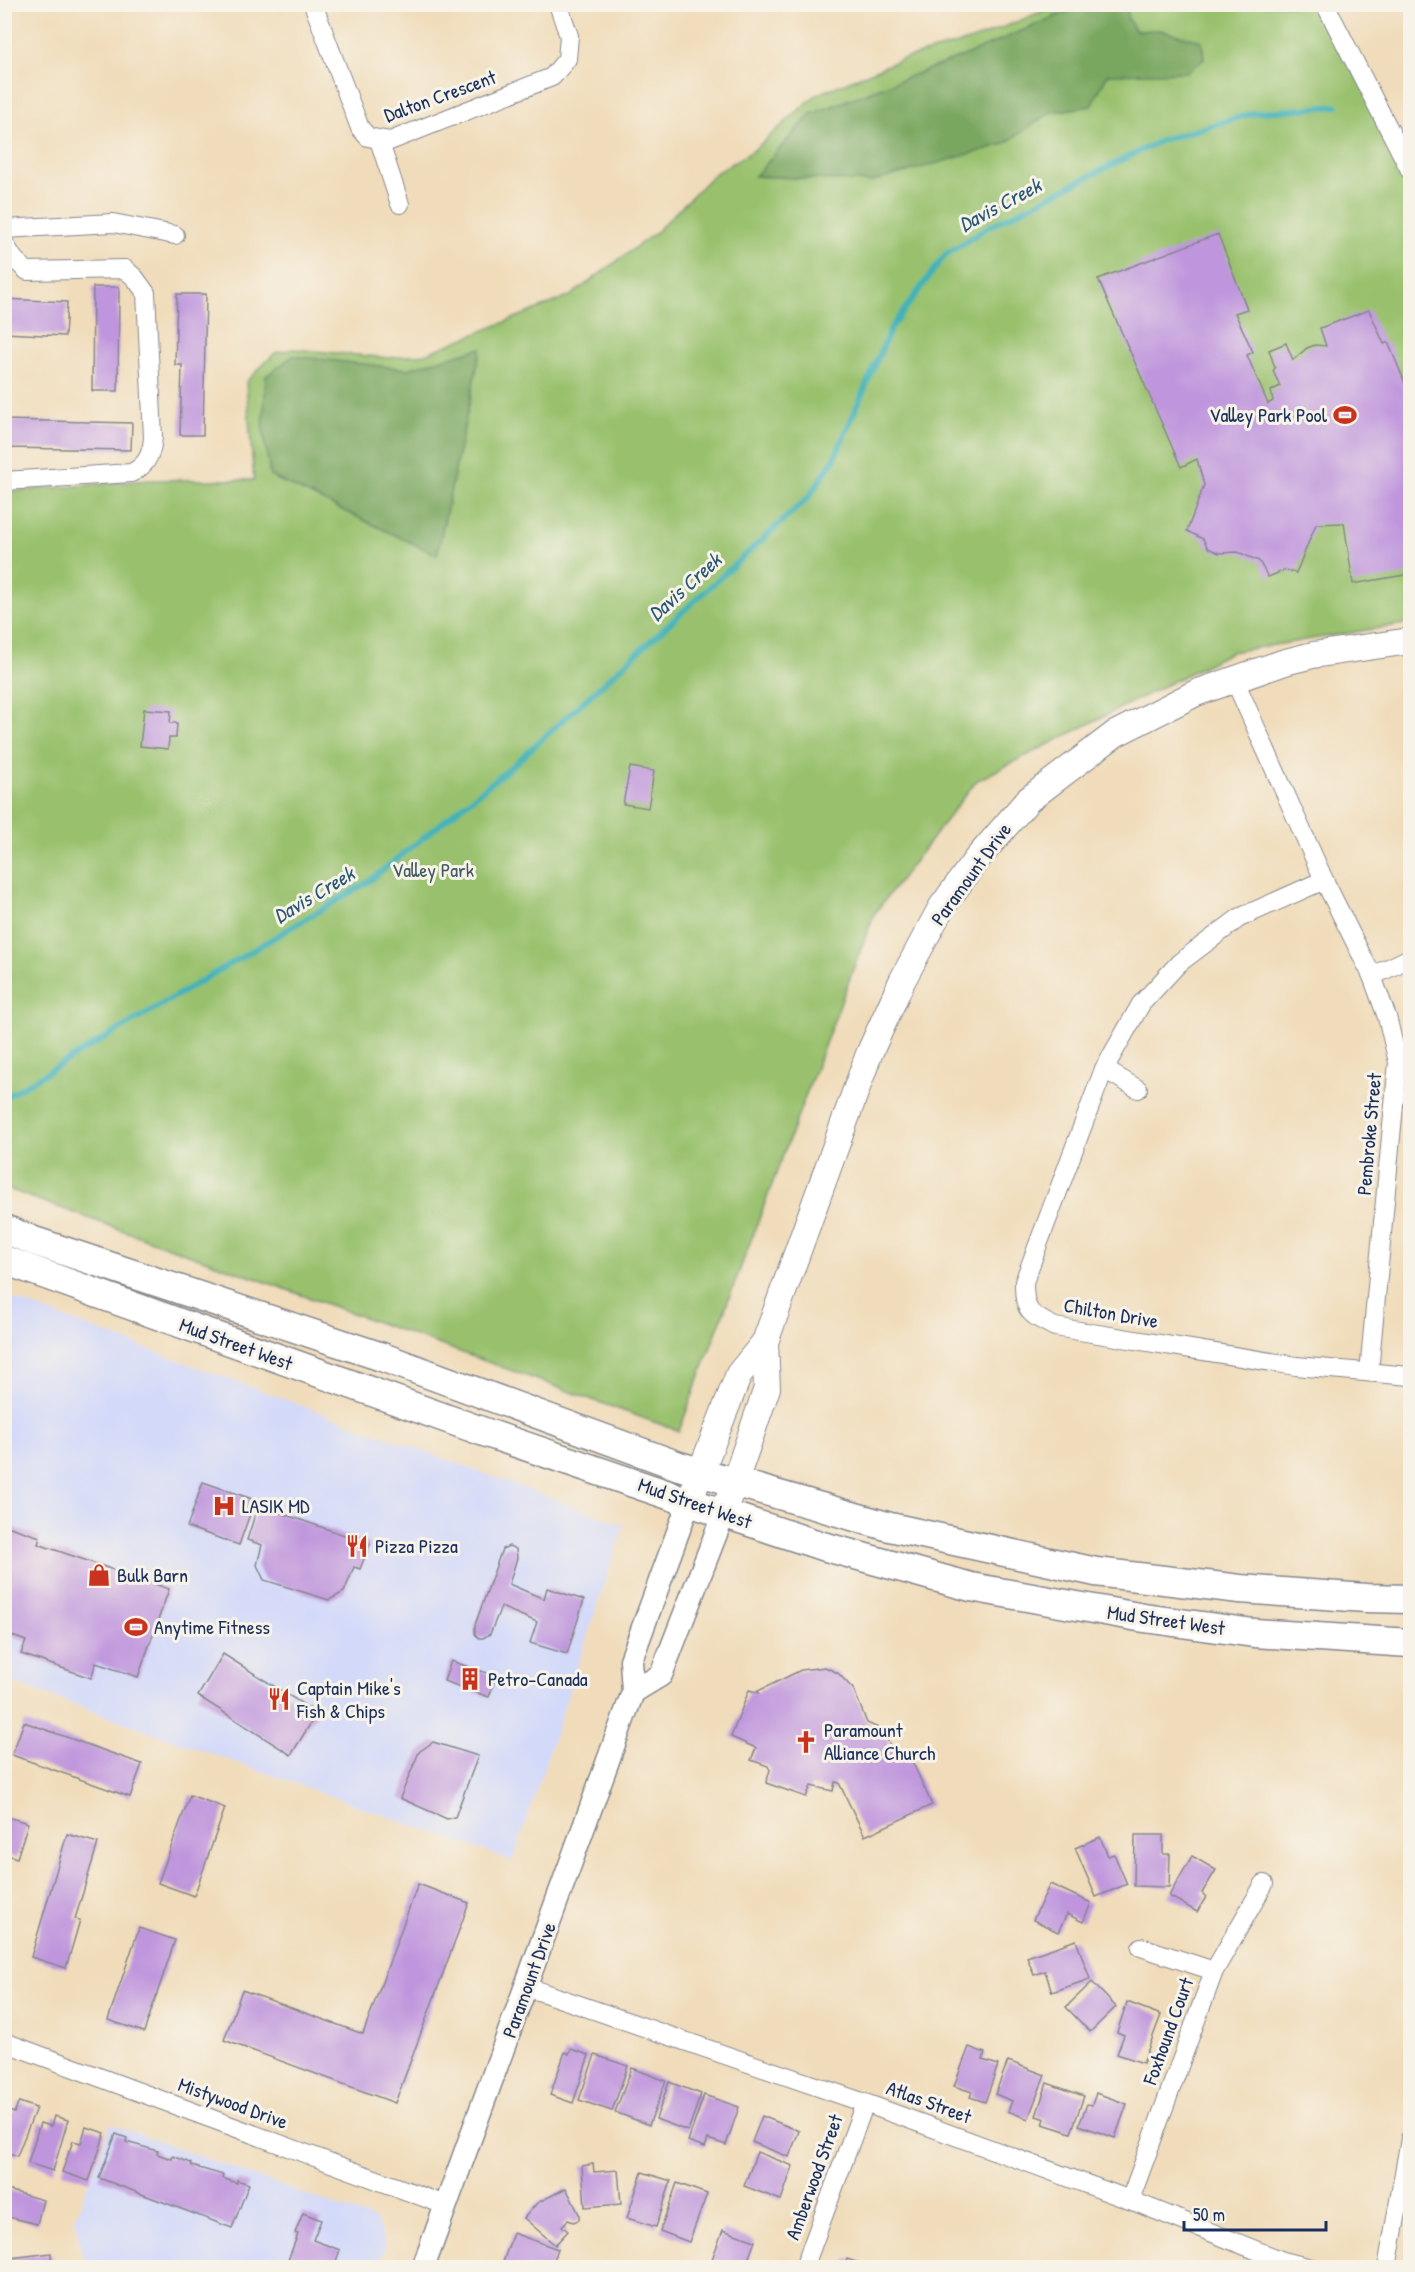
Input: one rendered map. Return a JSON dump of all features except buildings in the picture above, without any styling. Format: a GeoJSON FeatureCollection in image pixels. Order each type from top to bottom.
{"type":"FeatureCollection","features":[{"type":"Feature","properties":{"kind":"main road","name":"Paramount Drive"},"geometry":{"type":"LineString","coordinates":[[689,1502],[739,1374],[765,1342],[869,1054],[902,981],[948,898],[976,860],[1028,800],[1115,734],[1196,693],[1285,662],[1313,655],[1410,640]]}},
{"type":"Feature","properties":{"kind":"main road","name":"Mud Street West"},"geometry":{"type":"LineString","coordinates":[[4,1229],[382,1358],[679,1466],[890,1527],[1096,1572],[1240,1589],[1410,1599]]}},
{"type":"Feature","properties":{"kind":"main road","name":"Mud Street West"},"geometry":{"type":"LineString","coordinates":[[4,1260],[476,1429],[689,1502],[819,1545],[971,1587],[1144,1618],[1244,1631],[1410,1643]]}},
{"type":"Feature","properties":{"kind":"main road","name":"Paramount Drive"},"geometry":{"type":"LineString","coordinates":[[724,1513],[767,1388],[765,1342]]}},
{"type":"Feature","properties":{"kind":"street","name":"Dalton Crescent"},"geometry":{"type":"LineString","coordinates":[[313,4],[360,128],[368,137],[390,141],[552,78],[567,59],[569,36],[558,4]]}},
{"type":"Feature","properties":{"kind":"street"},"geometry":{"type":"LineString","coordinates":[[1325,4],[1410,170]]}},
{"type":"Feature","properties":{"kind":"street"},"geometry":{"type":"LineString","coordinates":[[379,140],[400,204]]}},
{"type":"Feature","properties":{"kind":"street"},"geometry":{"type":"LineString","coordinates":[[4,229],[113,223],[175,235]]}},
{"type":"Feature","properties":{"kind":"street"},"geometry":{"type":"LineString","coordinates":[[4,243],[14,259],[27,271],[125,269],[141,285],[146,294],[153,437],[152,451],[146,462],[131,472],[4,481]]}},
{"type":"Feature","properties":{"kind":"street","name":"Pembroke Street"},"geometry":{"type":"LineString","coordinates":[[1235,681],[1324,880],[1372,976],[1387,1017],[1398,1062],[1369,1372]]}},
{"type":"Feature","properties":{"kind":"street","name":"Chilton Drive"},"geometry":{"type":"LineString","coordinates":[[1324,880],[1239,918],[1179,963],[1141,1004],[1104,1069],[1024,1282],[1024,1302],[1033,1316],[1055,1327],[1296,1366],[1410,1376]]}},
{"type":"Feature","properties":{"kind":"street"},"geometry":{"type":"LineString","coordinates":[[1372,976],[1410,958]]}},
{"type":"Feature","properties":{"kind":"street"},"geometry":{"type":"LineString","coordinates":[[1104,1069],[1138,1089]]}},
{"type":"Feature","properties":{"kind":"street","name":"Paramount Drive"},"geometry":{"type":"LineString","coordinates":[[423,2268],[633,1692],[631,1660],[689,1502]]}},
{"type":"Feature","properties":{"kind":"street","name":"Paramount Drive"},"geometry":{"type":"LineString","coordinates":[[633,1692],[661,1675],[724,1513]]}},
{"type":"Feature","properties":{"kind":"street","name":"Foxhound Court"},"geometry":{"type":"LineString","coordinates":[[1130,2200],[1214,1971],[1264,1884]]}},
{"type":"Feature","properties":{"kind":"street"},"geometry":{"type":"LineString","coordinates":[[1141,1947],[1214,1971]]}},
{"type":"Feature","properties":{"kind":"street","name":"Atlas Street"},"geometry":{"type":"LineString","coordinates":[[527,1987],[865,2103],[1130,2200],[1283,2261],[1311,2268]]}},
{"type":"Feature","properties":{"kind":"street","name":"Mistywood Drive"},"geometry":{"type":"LineString","coordinates":[[4,2042],[445,2205]]}},
{"type":"Feature","properties":{"kind":"street","name":"Amberwood Street"},"geometry":{"type":"LineString","coordinates":[[804,2268],[865,2103]]}},
{"type":"Feature","properties":{"kind":"street"},"geometry":{"type":"LineString","coordinates":[[1387,2268],[1410,2139]]}},
{"type":"Feature","properties":{"kind":"shaded area"},"geometry":{"type":"Polygon","coordinates":[[[5,1296],[624,1525],[513,1861],[5,1680],[5,1296]]]}},
{"type":"Feature","properties":{"kind":"shaded area"},"geometry":{"type":"Polygon","coordinates":[[[111,2124],[376,2220],[386,2246],[378,2267],[84,2267],[75,2219],[111,2124]]]}},
{"type":"Feature","properties":{"kind":"green space","name":"Valley Park"},"geometry":{"type":"Polygon","coordinates":[[[1058,5],[1324,5],[1403,169],[1410,195],[1410,623],[1231,652],[976,781],[874,914],[679,1431],[5,1188],[5,492],[150,480],[254,480],[246,382],[275,353],[293,349],[389,358],[425,354],[570,296],[656,232],[714,174],[753,151],[816,95],[902,59],[972,40],[1058,5]]]}},
{"type":"Feature","properties":{"kind":"green space"},"geometry":{"type":"Polygon","coordinates":[[[1082,5],[1128,5],[1128,19],[1136,31],[1160,30],[1202,41],[1204,59],[1187,72],[1108,74],[1091,106],[1051,112],[1004,144],[871,182],[755,176],[811,114],[961,57],[1082,5]]]}},
{"type":"Feature","properties":{"kind":"green space"},"geometry":{"type":"Polygon","coordinates":[[[481,348],[437,555],[270,476],[263,429],[266,376],[293,356],[407,369],[481,348]]]}},
{"type":"Feature","properties":{"kind":"waterway","name":"Davis Creek"},"geometry":{"type":"LineString","coordinates":[[4,1098],[368,882],[510,768],[808,498],[834,459],[891,328],[945,255],[988,227],[1162,140],[1254,113],[1337,106]]}},
{"type":"Feature","properties":{"kind":"place","name":"Valley Park Pool"},"geometry":{"type":"Point","coordinates":[1345,415]}},
{"type":"Feature","properties":{"kind":"place","name":"LASIK MD"},"geometry":{"type":"Point","coordinates":[224,1506]}},
{"type":"Feature","properties":{"kind":"place","name":"Pizza Pizza"},"geometry":{"type":"Point","coordinates":[357,1546]}},
{"type":"Feature","properties":{"kind":"place","name":"Bulk Barn"},"geometry":{"type":"Point","coordinates":[99,1575]}},
{"type":"Feature","properties":{"kind":"place","name":"Anytime Fitness"},"geometry":{"type":"Point","coordinates":[136,1627]}},
{"type":"Feature","properties":{"kind":"place","name":"Petro-Canada"},"geometry":{"type":"Point","coordinates":[470,1679]}},
{"type":"Feature","properties":{"kind":"place","name":"Captain Mike's Fish & Chips"},"geometry":{"type":"Point","coordinates":[279,1699]}},
{"type":"Feature","properties":{"kind":"place","name":"Paramount Alliance Church"},"geometry":{"type":"Point","coordinates":[806,1742]}}]}
